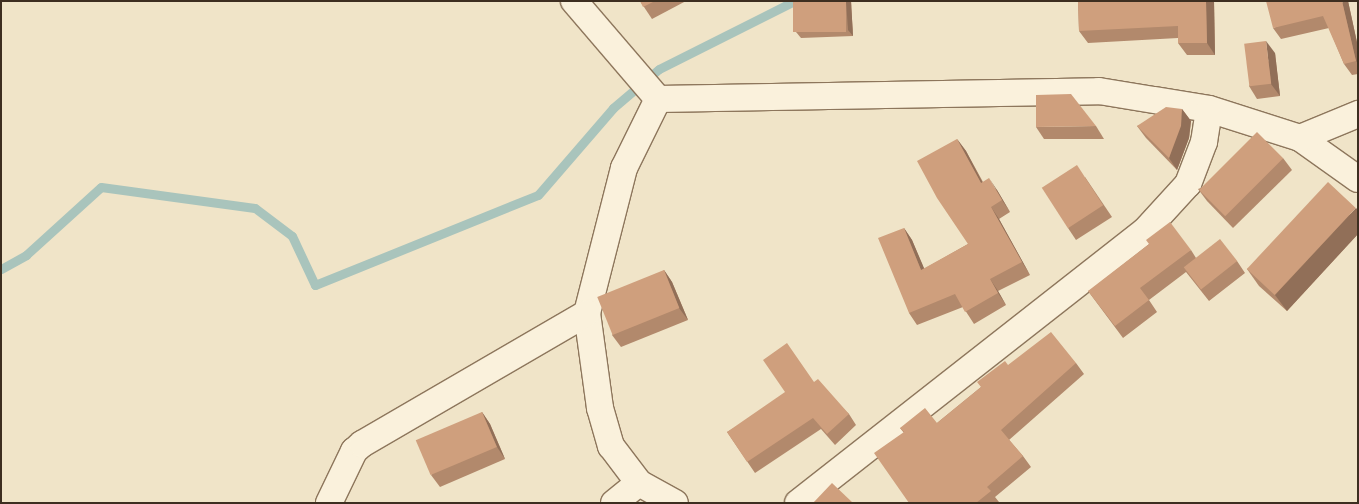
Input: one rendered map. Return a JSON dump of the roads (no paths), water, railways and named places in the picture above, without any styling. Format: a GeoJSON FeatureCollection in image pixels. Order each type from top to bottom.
{"type":"FeatureCollection","features":[{"type":"Feature","properties":{"kind":"street"},"geometry":{"type":"LineString","coordinates":[[574,1],[654,94],[1099,91],[1210,109],[1300,138],[1358,179]]}},
{"type":"Feature","properties":{"kind":"street"},"geometry":{"type":"LineString","coordinates":[[654,94],[624,168],[587,312],[600,408],[610,446],[639,482],[674,503]]}},
{"type":"Feature","properties":{"kind":"street"},"geometry":{"type":"LineString","coordinates":[[798,503],[1144,232],[1188,184],[1204,142],[1210,109]]}},
{"type":"Feature","properties":{"kind":"street"},"geometry":{"type":"LineString","coordinates":[[1300,138],[1358,114]]}},
{"type":"Feature","properties":{"kind":"street"},"geometry":{"type":"LineString","coordinates":[[329,503],[354,451],[362,444],[587,312]]}},
{"type":"Feature","properties":{"kind":"street"},"geometry":{"type":"LineString","coordinates":[[614,503],[639,482]]}},
{"type":"Feature","properties":{"kind":"waterway"},"geometry":{"type":"LineString","coordinates":[[1,269],[26,255],[101,187],[255,208],[292,236],[315,285],[538,195],[613,108],[659,69],[794,1]]}}]}
